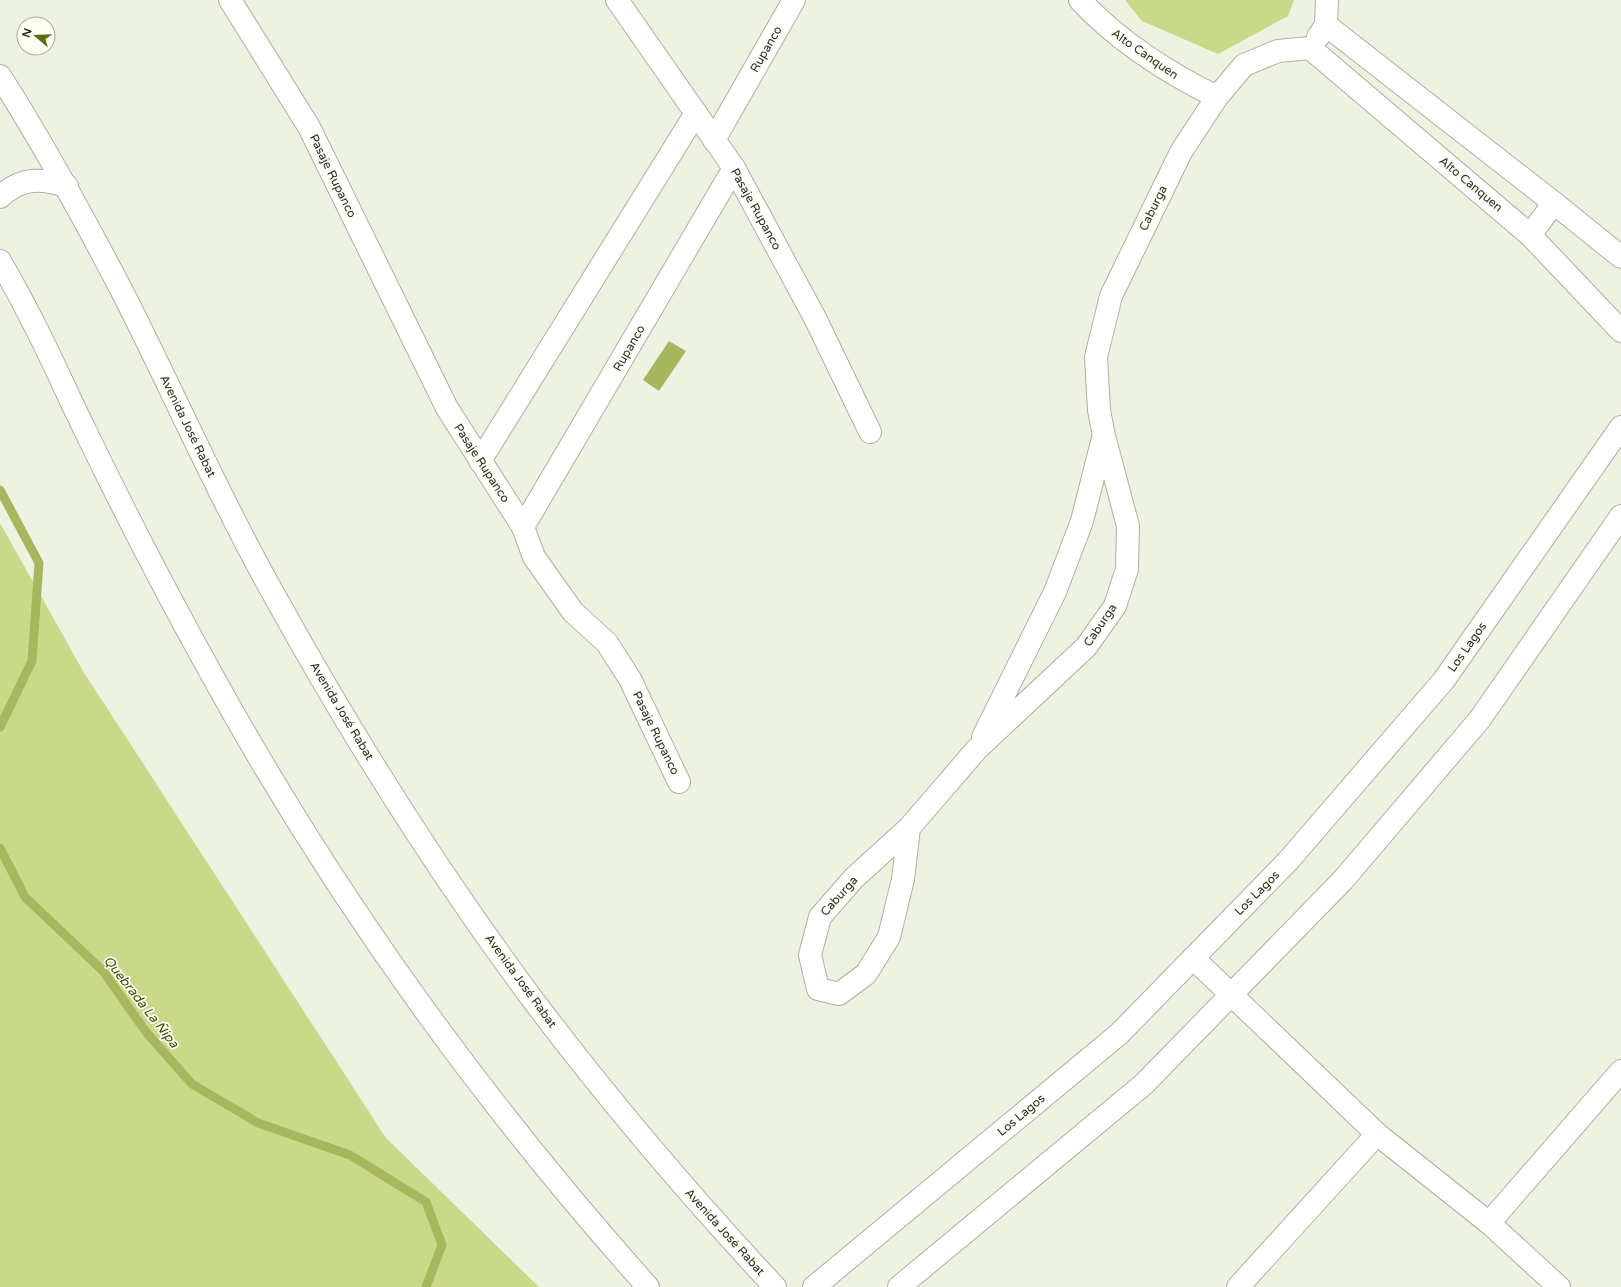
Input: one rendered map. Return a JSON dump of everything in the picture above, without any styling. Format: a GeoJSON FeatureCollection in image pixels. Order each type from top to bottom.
{"type":"FeatureCollection","features":[{"type":"Feature","properties":{"kind":"street","name":"Pasaje Rupanco"},"geometry":{"type":"LineString","coordinates":[[230,0],[309,127],[447,408],[523,527],[534,557],[573,612],[607,643],[630,679],[680,782]]}},
{"type":"Feature","properties":{"kind":"street","name":"Pasaje Rupanco"},"geometry":{"type":"LineString","coordinates":[[617,0],[734,168],[815,318],[870,432]]}},
{"type":"Feature","properties":{"kind":"street","name":"Rupanco"},"geometry":{"type":"LineString","coordinates":[[714,140],[794,0]]}},
{"type":"Feature","properties":{"kind":"street","name":"Alto Canquen"},"geometry":{"type":"LineString","coordinates":[[1080,0],[1126,43],[1185,82],[1217,97]]}},
{"type":"Feature","properties":{"kind":"street"},"geometry":{"type":"LineString","coordinates":[[1310,48],[1326,25],[1328,0]]}},
{"type":"Feature","properties":{"kind":"street"},"geometry":{"type":"LineString","coordinates":[[1326,25],[1621,257]]}},
{"type":"Feature","properties":{"kind":"street","name":"Alto Canquen"},"geometry":{"type":"LineString","coordinates":[[1310,48],[1530,235],[1621,331]]}},
{"type":"Feature","properties":{"kind":"street","name":"Caburga"},"geometry":{"type":"LineString","coordinates":[[909,828],[903,879],[889,937],[866,974],[839,994],[818,989],[810,955],[820,917],[854,878],[909,828],[977,749],[1086,647],[1114,606],[1127,569],[1128,526],[1104,436],[1099,410],[1096,357],[1111,296],[1181,152],[1217,97],[1244,65],[1278,51],[1310,48]]}},
{"type":"Feature","properties":{"kind":"street","name":"Avenida José Rabat"},"geometry":{"type":"LineString","coordinates":[[0,76],[67,186],[125,299],[238,529],[272,592],[346,720],[422,840],[504,960],[573,1052],[630,1123],[684,1186],[775,1287]]}},
{"type":"Feature","properties":{"kind":"street"},"geometry":{"type":"LineString","coordinates":[[480,461],[696,114]]}},
{"type":"Feature","properties":{"kind":"street","name":"Rupanco"},"geometry":{"type":"LineString","coordinates":[[523,527],[734,168]]}},
{"type":"Feature","properties":{"kind":"street"},"geometry":{"type":"LineString","coordinates":[[0,196],[17,184],[26,182],[51,182],[67,186]]}},
{"type":"Feature","properties":{"kind":"street"},"geometry":{"type":"LineString","coordinates":[[1530,235],[1554,203]]}},
{"type":"Feature","properties":{"kind":"street"},"geometry":{"type":"LineString","coordinates":[[0,260],[32,318],[83,428],[136,535],[174,606],[264,766],[319,854],[368,929],[470,1072],[583,1213],[648,1287]]}},
{"type":"Feature","properties":{"kind":"street","name":"Los Lagos"},"geometry":{"type":"LineString","coordinates":[[814,1287],[1119,1034],[1288,861],[1444,680],[1621,426]]}},
{"type":"Feature","properties":{"kind":"street","name":"Caburga"},"geometry":{"type":"LineString","coordinates":[[977,749],[1055,592],[1082,521],[1104,436]]}},
{"type":"Feature","properties":{"kind":"street"},"geometry":{"type":"LineString","coordinates":[[899,1287],[1144,1084],[1343,880],[1480,719],[1621,516]]}},
{"type":"Feature","properties":{"kind":"street"},"geometry":{"type":"LineString","coordinates":[[1193,958],[1377,1134],[1489,1223],[1559,1287]]}},
{"type":"Feature","properties":{"kind":"street"},"geometry":{"type":"LineString","coordinates":[[1489,1223],[1621,1072]]}},
{"type":"Feature","properties":{"kind":"street"},"geometry":{"type":"LineString","coordinates":[[1238,1287],[1377,1134]]}},
{"type":"Feature","properties":{"kind":"shaded area"},"geometry":{"type":"Polygon","coordinates":[[[1125,0],[1294,0],[1288,16],[1218,54],[1142,21],[1125,0]]]}},
{"type":"Feature","properties":{"kind":"shaded area"},"geometry":{"type":"Polygon","coordinates":[[[669,341],[686,351],[659,391],[643,380],[669,341]]]}},
{"type":"Feature","properties":{"kind":"shaded area"},"geometry":{"type":"Polygon","coordinates":[[[0,523],[83,671],[386,1138],[539,1287],[0,1287],[0,523]]]}},
{"type":"Feature","properties":{"kind":"waterway","name":"Quebrada La Ñipa"},"geometry":{"type":"LineString","coordinates":[[0,490],[39,563],[32,661],[0,727]]}},
{"type":"Feature","properties":{"kind":"waterway","name":"Quebrada La Ñipa"},"geometry":{"type":"LineString","coordinates":[[0,848],[25,897],[103,971],[146,1032],[192,1084],[258,1123],[350,1155],[426,1202],[442,1245],[426,1287]]}}]}
